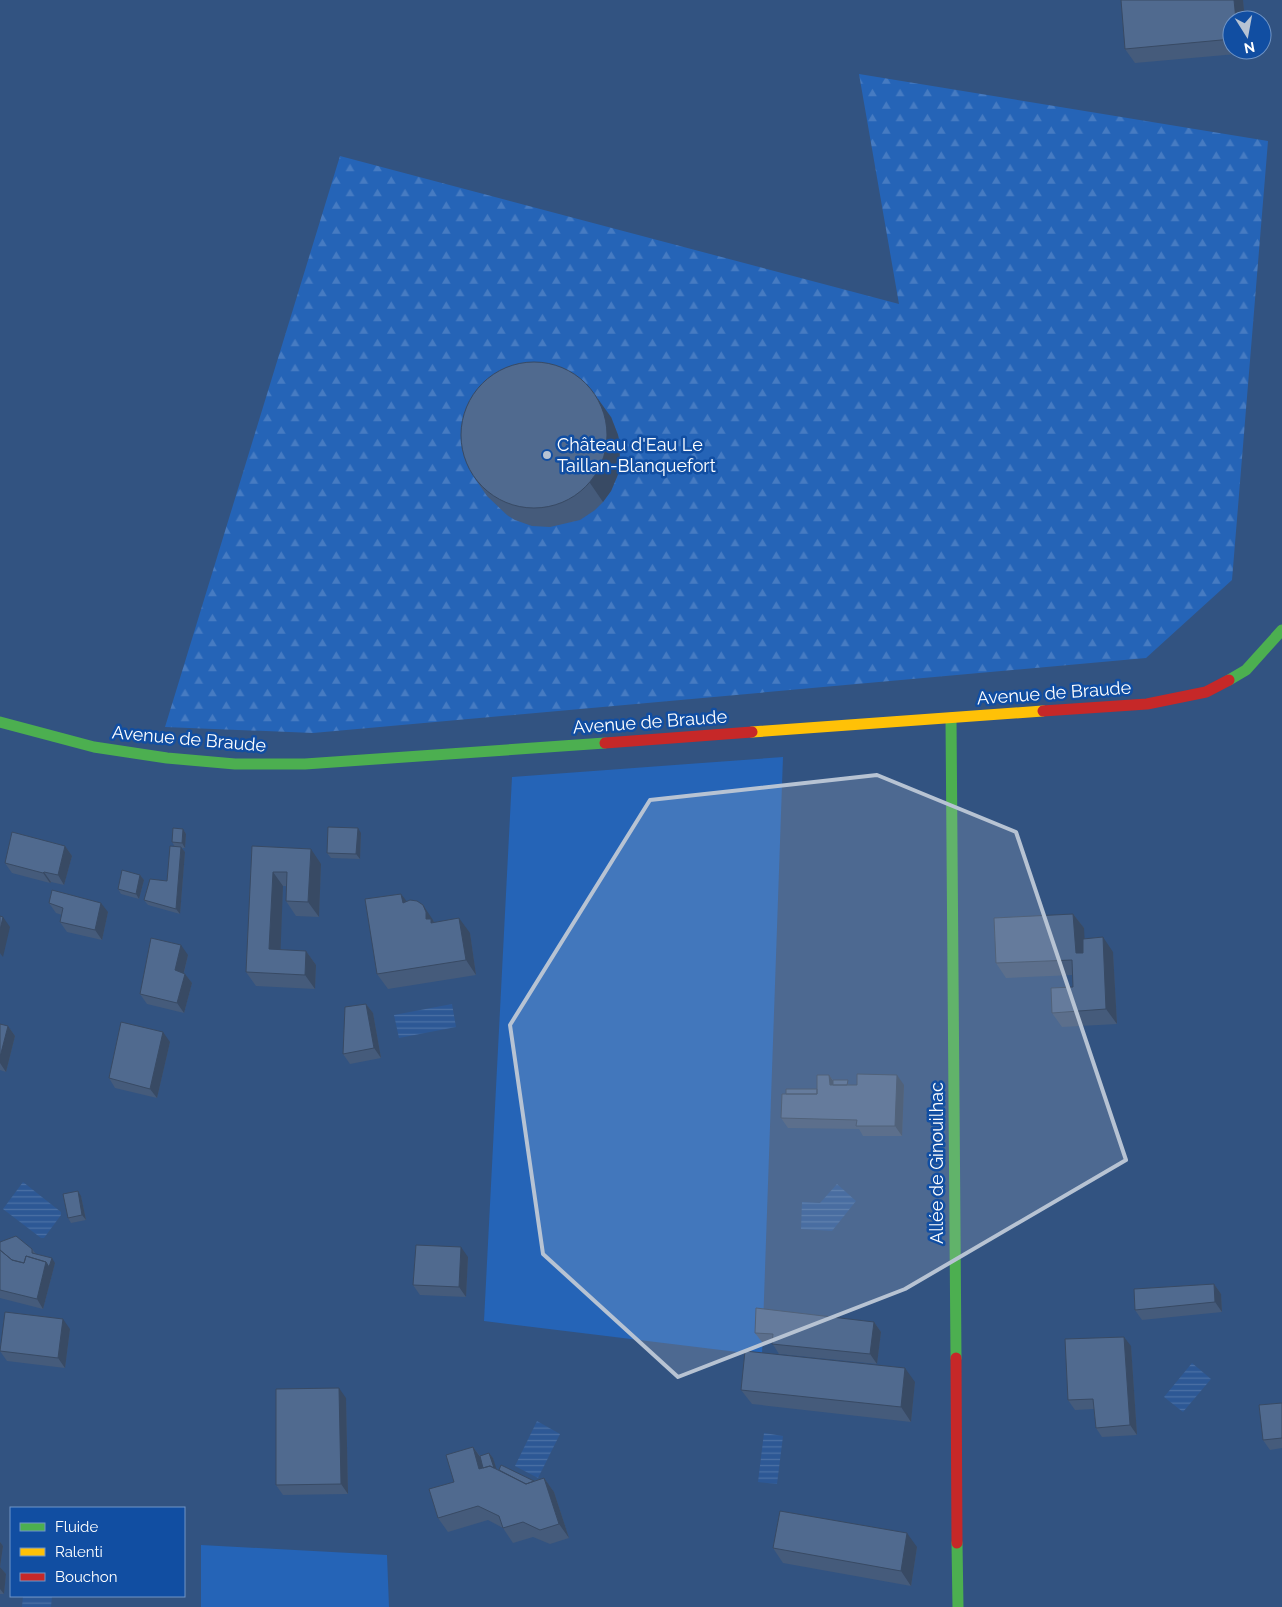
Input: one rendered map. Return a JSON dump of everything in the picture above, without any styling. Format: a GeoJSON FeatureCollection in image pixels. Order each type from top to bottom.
{"type":"FeatureCollection","features":[{"type":"Feature","properties":{"kind":"street","name":"Avenue de Braude"},"geometry":{"type":"LineString","coordinates":[[0,722],[94,748],[166,758],[235,764],[295,764],[951,718],[1146,704],[1206,692],[1246,670],[1282,630]]}},
{"type":"Feature","properties":{"kind":"street","name":"Allée de Ginouilhac"},"geometry":{"type":"LineString","coordinates":[[951,718],[958,1607]]}},
{"type":"Feature","properties":{"kind":"highlighted area"},"geometry":{"type":"Polygon","coordinates":[[[877,775],[1016,832],[1126,1160],[905,1289],[678,1377],[543,1254],[510,1025],[650,800],[877,775]]]}},
{"type":"Feature","properties":{"kind":"green space"},"geometry":{"type":"Polygon","coordinates":[[[859,74],[1268,141],[1232,580],[1146,658],[313,733],[165,727],[340,156],[899,304],[859,74]]]}},
{"type":"Feature","properties":{"kind":"green space"},"geometry":{"type":"Polygon","coordinates":[[[783,757],[762,1355],[484,1321],[512,777],[783,757]]]}},
{"type":"Feature","properties":{"kind":"green space"},"geometry":{"type":"Polygon","coordinates":[[[201,1545],[387,1555],[389,1607],[201,1607],[201,1545]]]}},
{"type":"Feature","properties":{"kind":"shaded area"},"geometry":{"type":"Polygon","coordinates":[[[452,1004],[456,1027],[399,1038],[394,1015],[452,1004]]]}},
{"type":"Feature","properties":{"kind":"shaded area"},"geometry":{"type":"Polygon","coordinates":[[[23,1182],[61,1212],[61,1215],[44,1238],[41,1238],[3,1209],[23,1182]]]}},
{"type":"Feature","properties":{"kind":"shaded area"},"geometry":{"type":"Polygon","coordinates":[[[837,1184],[856,1201],[832,1231],[801,1229],[802,1202],[820,1203],[837,1184]]]}},
{"type":"Feature","properties":{"kind":"shaded area"},"geometry":{"type":"Polygon","coordinates":[[[1192,1363],[1211,1379],[1183,1412],[1164,1397],[1192,1363]]]}},
{"type":"Feature","properties":{"kind":"shaded area"},"geometry":{"type":"Polygon","coordinates":[[[537,1421],[560,1434],[538,1478],[515,1466],[537,1421]]]}},
{"type":"Feature","properties":{"kind":"shaded area"},"geometry":{"type":"Polygon","coordinates":[[[764,1433],[783,1436],[777,1484],[758,1482],[764,1433]]]}},
{"type":"Feature","properties":{"kind":"shaded area"},"geometry":{"type":"Polygon","coordinates":[[[23,1597],[52,1597],[51,1607],[22,1607],[23,1597]]]}},
{"type":"Feature","properties":{"kind":"building"},"geometry":{"type":"Polygon","coordinates":[[[1121,0],[1234,0],[1235,10],[1222,10],[1222,40],[1125,49],[1121,0]]]}},
{"type":"Feature","properties":{"kind":"building","name":"Château d'Eau Le Taillan-Blanquefort"},"geometry":{"type":"Polygon","coordinates":[[[534,362],[562,368],[574,374],[585,384],[595,395],[601,407],[607,435],[601,463],[595,475],[585,486],[574,496],[562,502],[534,508],[506,502],[494,496],[483,486],[473,475],[467,463],[461,435],[467,407],[473,395],[483,384],[494,374],[506,368],[534,362]]]}},
{"type":"Feature","properties":{"kind":"building"},"geometry":{"type":"Polygon","coordinates":[[[328,827],[358,828],[356,854],[327,853],[328,827]]]}},
{"type":"Feature","properties":{"kind":"building"},"geometry":{"type":"Polygon","coordinates":[[[173,828],[183,829],[182,843],[172,842],[173,828]]]}},
{"type":"Feature","properties":{"kind":"building"},"geometry":{"type":"Polygon","coordinates":[[[12,832],[65,846],[58,875],[5,863],[12,832]]]}},
{"type":"Feature","properties":{"kind":"building"},"geometry":{"type":"Polygon","coordinates":[[[170,846],[181,847],[176,909],[144,900],[150,879],[167,881],[170,846]]]}},
{"type":"Feature","properties":{"kind":"building"},"geometry":{"type":"Polygon","coordinates":[[[252,846],[311,849],[308,902],[286,901],[287,872],[273,872],[269,949],[306,951],[305,975],[246,972],[252,846]]]}},
{"type":"Feature","properties":{"kind":"building"},"geometry":{"type":"Polygon","coordinates":[[[122,870],[140,875],[136,894],[118,889],[122,870]]]}},
{"type":"Feature","properties":{"kind":"building"},"geometry":{"type":"Polygon","coordinates":[[[52,890],[101,903],[95,930],[60,922],[63,908],[49,903],[52,890]]]}},
{"type":"Feature","properties":{"kind":"building"},"geometry":{"type":"Polygon","coordinates":[[[401,894],[403,903],[410,900],[417,901],[423,905],[426,919],[431,919],[431,923],[459,918],[466,960],[377,974],[365,899],[401,894]]]}},
{"type":"Feature","properties":{"kind":"building"},"geometry":{"type":"Polygon","coordinates":[[[1073,914],[1076,953],[1083,953],[1083,939],[1103,937],[1106,1009],[1052,1013],[1051,988],[1073,987],[1072,960],[996,963],[994,918],[1073,914]]]}},
{"type":"Feature","properties":{"kind":"building"},"geometry":{"type":"Polygon","coordinates":[[[0,916],[3,917],[0,930],[0,916]]]}},
{"type":"Feature","properties":{"kind":"building"},"geometry":{"type":"Polygon","coordinates":[[[151,938],[181,945],[175,970],[185,974],[177,1003],[140,994],[151,938]]]}},
{"type":"Feature","properties":{"kind":"building"},"geometry":{"type":"Polygon","coordinates":[[[366,1004],[374,1048],[343,1054],[345,1007],[366,1004]]]}},
{"type":"Feature","properties":{"kind":"building"},"geometry":{"type":"Polygon","coordinates":[[[121,1022],[163,1032],[150,1089],[109,1078],[121,1022]]]}},
{"type":"Feature","properties":{"kind":"building"},"geometry":{"type":"Polygon","coordinates":[[[0,1024],[8,1026],[0,1057],[0,1024]]]}},
{"type":"Feature","properties":{"kind":"building"},"geometry":{"type":"Polygon","coordinates":[[[857,1074],[897,1075],[895,1126],[856,1126],[857,1120],[781,1118],[782,1094],[817,1094],[817,1075],[829,1075],[830,1085],[857,1085],[857,1074]]]}},
{"type":"Feature","properties":{"kind":"building"},"geometry":{"type":"Polygon","coordinates":[[[833,1080],[848,1080],[847,1085],[833,1085],[833,1080]]]}},
{"type":"Feature","properties":{"kind":"building"},"geometry":{"type":"Polygon","coordinates":[[[786,1089],[817,1089],[817,1094],[786,1094],[786,1089]]]}},
{"type":"Feature","properties":{"kind":"building"},"geometry":{"type":"Polygon","coordinates":[[[78,1191],[82,1215],[68,1218],[63,1194],[78,1191]]]}},
{"type":"Feature","properties":{"kind":"building"},"geometry":{"type":"Polygon","coordinates":[[[16,1236],[32,1249],[32,1253],[52,1258],[49,1267],[46,1262],[26,1256],[24,1263],[12,1260],[0,1250],[0,1242],[16,1236]]]}},
{"type":"Feature","properties":{"kind":"building"},"geometry":{"type":"Polygon","coordinates":[[[416,1245],[461,1247],[459,1287],[413,1285],[416,1245]]]}},
{"type":"Feature","properties":{"kind":"building"},"geometry":{"type":"Polygon","coordinates":[[[0,1250],[12,1260],[24,1263],[26,1256],[46,1262],[37,1299],[0,1290],[0,1250]]]}},
{"type":"Feature","properties":{"kind":"building"},"geometry":{"type":"Polygon","coordinates":[[[1214,1284],[1215,1302],[1135,1310],[1134,1289],[1214,1284]]]}},
{"type":"Feature","properties":{"kind":"building"},"geometry":{"type":"Polygon","coordinates":[[[756,1308],[874,1322],[870,1354],[772,1344],[773,1334],[755,1333],[756,1308]]]}},
{"type":"Feature","properties":{"kind":"building"},"geometry":{"type":"Polygon","coordinates":[[[5,1312],[63,1319],[58,1358],[0,1351],[5,1312]]]}},
{"type":"Feature","properties":{"kind":"building"},"geometry":{"type":"Polygon","coordinates":[[[1124,1337],[1130,1425],[1096,1428],[1093,1399],[1068,1400],[1065,1339],[1124,1337]]]}},
{"type":"Feature","properties":{"kind":"building"},"geometry":{"type":"Polygon","coordinates":[[[745,1351],[905,1368],[901,1407],[741,1390],[745,1351]]]}},
{"type":"Feature","properties":{"kind":"building"},"geometry":{"type":"Polygon","coordinates":[[[339,1388],[341,1484],[276,1485],[276,1389],[339,1388]]]}},
{"type":"Feature","properties":{"kind":"building"},"geometry":{"type":"Polygon","coordinates":[[[1282,1403],[1282,1438],[1263,1440],[1259,1405],[1282,1403]]]}},
{"type":"Feature","properties":{"kind":"building"},"geometry":{"type":"Polygon","coordinates":[[[473,1447],[479,1469],[490,1466],[526,1484],[544,1478],[559,1524],[540,1530],[523,1522],[503,1528],[499,1516],[478,1506],[438,1518],[429,1489],[454,1482],[446,1455],[473,1447]]]}},
{"type":"Feature","properties":{"kind":"building"},"geometry":{"type":"Polygon","coordinates":[[[489,1453],[494,1468],[490,1466],[483,1468],[480,1456],[489,1453]]]}},
{"type":"Feature","properties":{"kind":"building"},"geometry":{"type":"Polygon","coordinates":[[[501,1465],[534,1481],[526,1484],[499,1470],[501,1465]]]}},
{"type":"Feature","properties":{"kind":"building"},"geometry":{"type":"Polygon","coordinates":[[[780,1511],[907,1533],[901,1571],[773,1548],[780,1511]]]}},
{"type":"Feature","properties":{"kind":"traffic: fast"},"geometry":{"type":"LineString","coordinates":[[1229,680],[1246,670],[1282,630]]}},
{"type":"Feature","properties":{"kind":"traffic: fast"},"geometry":{"type":"LineString","coordinates":[[951,718],[956,1358]]}},
{"type":"Feature","properties":{"kind":"traffic: fast"},"geometry":{"type":"LineString","coordinates":[[0,722],[94,747],[167,758],[235,764],[305,764],[605,743]]}},
{"type":"Feature","properties":{"kind":"traffic: fast"},"geometry":{"type":"LineString","coordinates":[[957,1543],[958,1607]]}},
{"type":"Feature","properties":{"kind":"traffic: slow"},"geometry":{"type":"LineString","coordinates":[[752,732],[1043,711]]}},
{"type":"Feature","properties":{"kind":"traffic: jam"},"geometry":{"type":"LineString","coordinates":[[1043,711],[1147,704],[1206,692],[1229,680]]}},
{"type":"Feature","properties":{"kind":"traffic: jam"},"geometry":{"type":"LineString","coordinates":[[605,743],[752,732]]}},
{"type":"Feature","properties":{"kind":"traffic: jam"},"geometry":{"type":"LineString","coordinates":[[956,1358],[957,1543]]}},
{"type":"Feature","properties":{"kind":"place","name":"Château d'Eau Le Taillan-Blanquefort"},"geometry":{"type":"Point","coordinates":[547,455]}}]}
